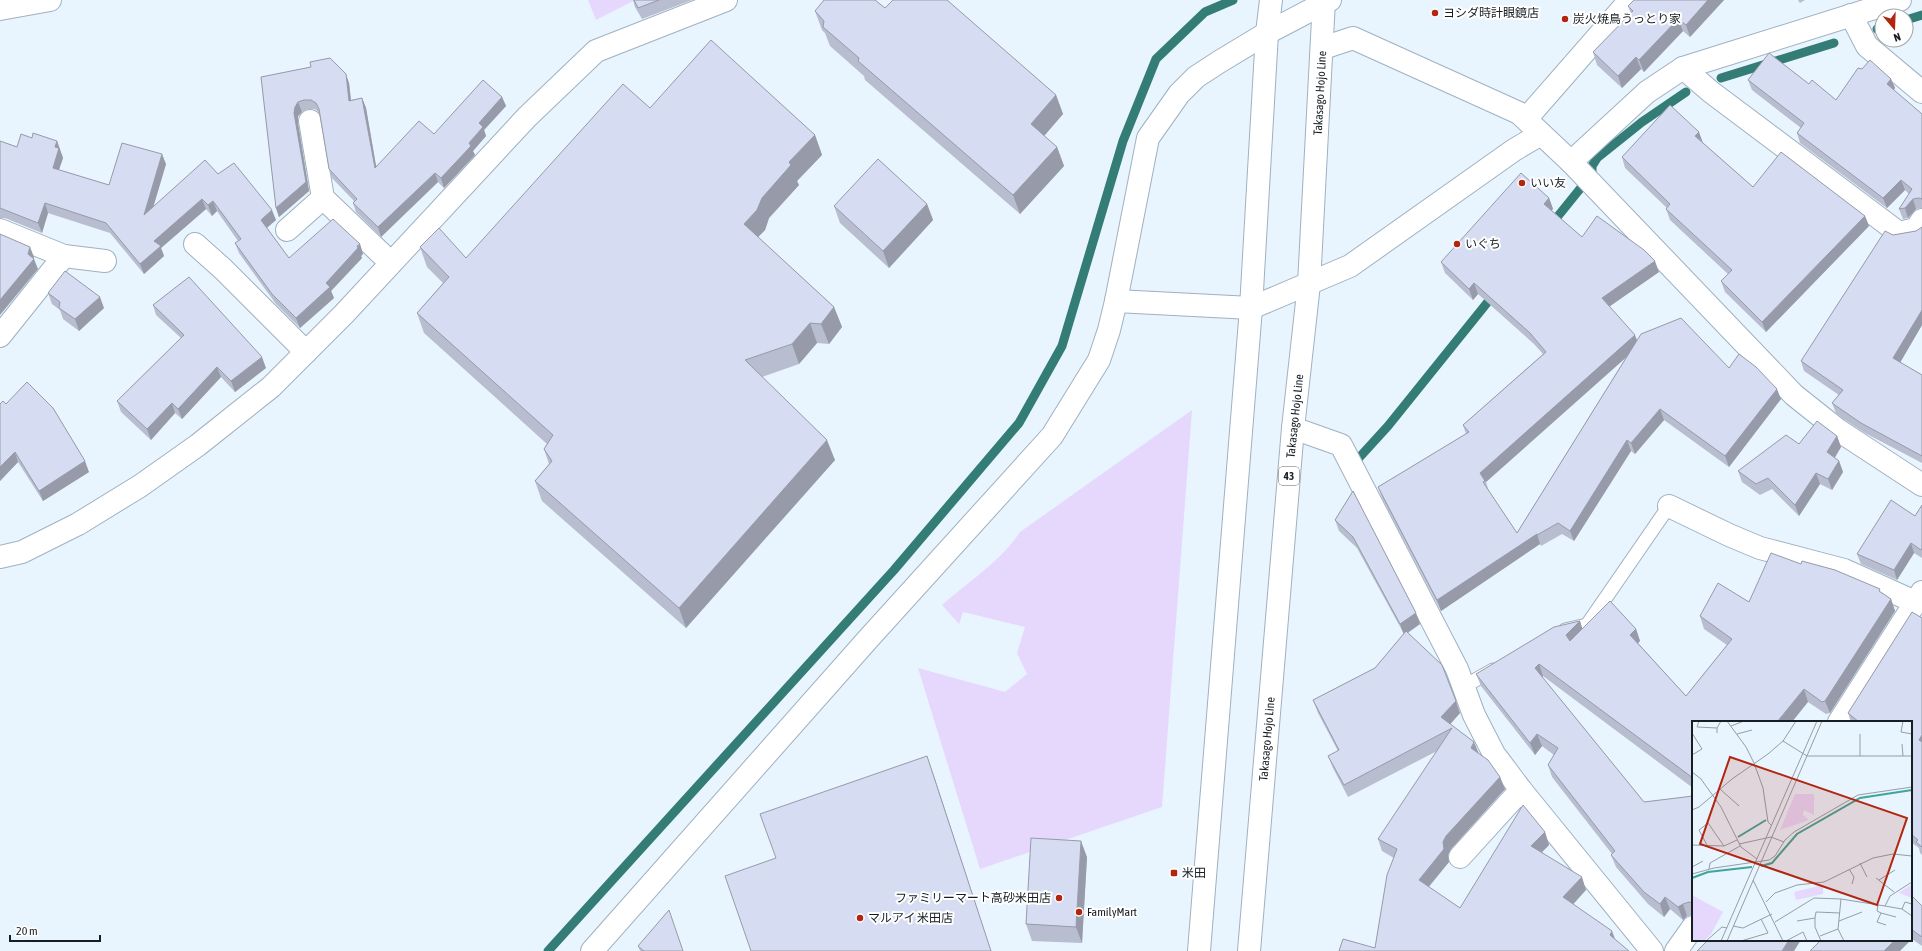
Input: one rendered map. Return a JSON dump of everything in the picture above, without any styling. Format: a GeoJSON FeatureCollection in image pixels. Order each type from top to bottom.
{"type":"FeatureCollection","features":[{"type":"Feature","properties":{"kind":"street"},"geometry":{"type":"LineString","coordinates":[[0,9],[50,0]]}},
{"type":"Feature","properties":{"kind":"street"},"geometry":{"type":"LineString","coordinates":[[0,557],[22,552],[78,524],[140,486],[198,445],[271,387],[344,314],[527,117],[596,51],[726,0]]}},
{"type":"Feature","properties":{"kind":"street"},"geometry":{"type":"LineString","coordinates":[[1199,951],[1251,308],[1267,33],[1271,0]]}},
{"type":"Feature","properties":{"kind":"street"},"geometry":{"type":"LineString","coordinates":[[1116,301],[1251,308],[1350,266],[1514,150],[1630,0]]}},
{"type":"Feature","properties":{"kind":"street"},"geometry":{"type":"LineString","coordinates":[[1571,162],[1647,92],[1689,72],[1854,20],[1900,0]]}},
{"type":"Feature","properties":{"kind":"street"},"geometry":{"type":"LineString","coordinates":[[592,951],[869,638],[1052,436],[1099,360],[1109,330],[1116,301],[1148,138],[1179,94],[1196,77],[1267,33],[1326,1]]}},
{"type":"Feature","properties":{"kind":"street","name":"Takasago Hojo Line"},"geometry":{"type":"LineString","coordinates":[[1249,951],[1293,428],[1309,284],[1326,1]]}},
{"type":"Feature","properties":{"kind":"street"},"geometry":{"type":"LineString","coordinates":[[1854,20],[1866,46],[1922,92]]}},
{"type":"Feature","properties":{"kind":"street"},"geometry":{"type":"LineString","coordinates":[[1323,48],[1353,38],[1519,113],[1571,162],[1794,395],[1838,430],[1922,485]]}},
{"type":"Feature","properties":{"kind":"street"},"geometry":{"type":"LineString","coordinates":[[1689,72],[1711,92],[1899,233],[1916,229],[1922,220]]}},
{"type":"Feature","properties":{"kind":"street"},"geometry":{"type":"LineString","coordinates":[[310,121],[323,198],[391,263]]}},
{"type":"Feature","properties":{"kind":"street"},"geometry":{"type":"LineString","coordinates":[[287,230],[323,198]]}},
{"type":"Feature","properties":{"kind":"street"},"geometry":{"type":"LineString","coordinates":[[0,230],[64,256],[105,261]]}},
{"type":"Feature","properties":{"kind":"street"},"geometry":{"type":"LineString","coordinates":[[196,244],[306,352]]}},
{"type":"Feature","properties":{"kind":"street"},"geometry":{"type":"LineString","coordinates":[[0,336],[64,256]]}},
{"type":"Feature","properties":{"kind":"street"},"geometry":{"type":"LineString","coordinates":[[1293,428],[1341,446],[1457,669],[1474,715],[1494,754],[1521,790],[1652,951]]}},
{"type":"Feature","properties":{"kind":"street"},"geometry":{"type":"LineString","coordinates":[[1669,506],[1729,536],[1760,548],[1844,570],[1918,597],[1840,721]]}},
{"type":"Feature","properties":{"kind":"street"},"geometry":{"type":"LineString","coordinates":[[1460,857],[1521,790]]}},
{"type":"Feature","properties":{"kind":"street"},"geometry":{"type":"LineString","coordinates":[[1676,951],[1692,928]]}},
{"type":"Feature","properties":{"kind":"lane"},"geometry":{"type":"LineString","coordinates":[[1553,632],[1587,625],[1669,506]]}},
{"type":"Feature","properties":{"kind":"lane"},"geometry":{"type":"LineString","coordinates":[[1463,687],[1507,661]]}},
{"type":"Feature","properties":{"kind":"shaded area"},"geometry":{"type":"Polygon","coordinates":[[[588,0],[635,0],[596,20],[588,0]]]}},
{"type":"Feature","properties":{"kind":"shaded area"},"geometry":{"type":"Polygon","coordinates":[[[1192,410],[1162,807],[980,869],[918,668],[1005,692],[1027,674],[1017,653],[1025,627],[963,612],[959,624],[942,605],[994,562],[1020,532],[1192,410]]]}},
{"type":"Feature","properties":{"kind":"building"},"geometry":{"type":"Polygon","coordinates":[[[634,0],[659,0],[638,8],[634,0]]]}},
{"type":"Feature","properties":{"kind":"building"},"geometry":{"type":"Polygon","coordinates":[[[824,0],[875,0],[885,8],[893,0],[947,0],[1056,95],[1031,124],[1057,147],[1013,195],[858,61],[859,58],[823,27],[824,21],[815,11],[824,0]]]}},
{"type":"Feature","properties":{"kind":"building"},"geometry":{"type":"Polygon","coordinates":[[[1634,0],[1708,0],[1686,25],[1678,19],[1639,60],[1636,57],[1618,76],[1593,52],[1633,11],[1628,6],[1634,0]]]}},
{"type":"Feature","properties":{"kind":"building"},"geometry":{"type":"Polygon","coordinates":[[[711,40],[815,135],[789,162],[791,165],[762,198],[757,210],[744,224],[834,307],[821,324],[810,323],[792,344],[745,360],[827,440],[679,608],[535,481],[552,461],[544,449],[553,435],[417,313],[449,277],[420,247],[439,228],[466,258],[623,84],[650,108],[711,40]]]}},
{"type":"Feature","properties":{"kind":"building"},"geometry":{"type":"Polygon","coordinates":[[[1769,53],[1809,84],[1812,80],[1836,100],[1858,68],[1862,69],[1870,60],[1891,79],[1887,84],[1922,114],[1922,199],[1913,199],[1905,208],[1899,209],[1912,189],[1901,180],[1883,198],[1797,133],[1804,123],[1748,80],[1769,53]]]}},
{"type":"Feature","properties":{"kind":"building"},"geometry":{"type":"Polygon","coordinates":[[[330,58],[346,74],[349,101],[362,98],[375,168],[419,121],[434,134],[483,80],[502,97],[479,123],[483,127],[469,143],[471,146],[441,178],[435,173],[378,227],[353,203],[357,199],[329,169],[319,109],[316,103],[311,100],[298,102],[294,113],[306,182],[276,208],[261,77],[311,67],[310,62],[330,58]]]}},
{"type":"Feature","properties":{"kind":"building"},"geometry":{"type":"Polygon","coordinates":[[[1670,105],[1699,132],[1695,136],[1753,187],[1781,152],[1865,216],[1762,322],[1721,281],[1732,270],[1666,209],[1670,204],[1622,157],[1670,105]]]}},
{"type":"Feature","properties":{"kind":"building"},"geometry":{"type":"Polygon","coordinates":[[[33,133],[57,141],[55,147],[59,148],[53,168],[109,185],[122,143],[162,154],[144,215],[205,160],[218,174],[234,163],[272,210],[261,220],[289,258],[333,219],[360,244],[326,283],[330,287],[296,318],[272,294],[235,243],[241,239],[213,201],[208,205],[202,199],[154,241],[161,246],[140,264],[106,223],[45,203],[38,223],[0,208],[0,141],[17,147],[21,134],[32,138],[33,133]]]}},
{"type":"Feature","properties":{"kind":"building"},"geometry":{"type":"Polygon","coordinates":[[[878,159],[927,204],[883,251],[834,206],[878,159]]]}},
{"type":"Feature","properties":{"kind":"building"},"geometry":{"type":"Polygon","coordinates":[[[1521,173],[1549,198],[1544,204],[1582,237],[1597,216],[1644,250],[1655,261],[1602,298],[1635,335],[1480,473],[1485,481],[1483,482],[1517,533],[1641,334],[1681,318],[1729,368],[1739,354],[1756,367],[1777,389],[1725,456],[1660,409],[1631,443],[1627,440],[1570,531],[1558,523],[1537,534],[1437,600],[1378,487],[1469,432],[1463,425],[1546,352],[1530,333],[1474,283],[1469,289],[1441,262],[1521,173]]]}},
{"type":"Feature","properties":{"kind":"building"},"geometry":{"type":"Polygon","coordinates":[[[1922,227],[1922,310],[1893,358],[1922,375],[1922,456],[1861,423],[1832,403],[1843,390],[1801,361],[1885,231],[1893,235],[1916,231],[1922,227]]]}},
{"type":"Feature","properties":{"kind":"building"},"geometry":{"type":"Polygon","coordinates":[[[0,234],[30,247],[28,254],[34,259],[0,300],[0,234]]]}},
{"type":"Feature","properties":{"kind":"building"},"geometry":{"type":"Polygon","coordinates":[[[65,271],[100,297],[75,319],[59,308],[60,302],[48,293],[65,271]]]}},
{"type":"Feature","properties":{"kind":"building"},"geometry":{"type":"Polygon","coordinates":[[[189,277],[262,357],[231,381],[217,367],[178,409],[172,403],[147,429],[117,401],[184,335],[153,305],[189,277]]]}},
{"type":"Feature","properties":{"kind":"building"},"geometry":{"type":"Polygon","coordinates":[[[27,382],[53,408],[85,461],[39,491],[15,452],[0,467],[0,404],[3,401],[6,404],[27,382]]]}},
{"type":"Feature","properties":{"kind":"building"},"geometry":{"type":"Polygon","coordinates":[[[1817,421],[1837,436],[1827,452],[1839,461],[1828,479],[1816,473],[1795,505],[1768,478],[1756,484],[1738,471],[1786,435],[1799,444],[1817,421]]]}},
{"type":"Feature","properties":{"kind":"building"},"geometry":{"type":"Polygon","coordinates":[[[1353,491],[1416,613],[1400,624],[1353,537],[1335,520],[1353,491]]]}},
{"type":"Feature","properties":{"kind":"building"},"geometry":{"type":"Polygon","coordinates":[[[1891,500],[1915,516],[1922,505],[1922,548],[1921,550],[1911,543],[1894,570],[1857,554],[1891,500]]]}},
{"type":"Feature","properties":{"kind":"building"},"geometry":{"type":"Polygon","coordinates":[[[1771,553],[1801,564],[1802,561],[1835,570],[1880,589],[1879,591],[1891,599],[1825,701],[1822,702],[1804,689],[1778,721],[1692,721],[1692,777],[1539,664],[1535,668],[1644,802],[1692,796],[1692,903],[1689,902],[1678,907],[1665,897],[1660,904],[1644,892],[1611,855],[1615,851],[1548,765],[1558,748],[1537,734],[1530,743],[1476,674],[1554,627],[1580,621],[1566,635],[1570,641],[1610,601],[1636,629],[1630,635],[1686,696],[1732,639],[1700,616],[1718,583],[1749,602],[1771,553]]]}},
{"type":"Feature","properties":{"kind":"building"},"geometry":{"type":"Polygon","coordinates":[[[1912,612],[1922,618],[1922,735],[1919,740],[1922,742],[1922,847],[1916,842],[1918,840],[1912,835],[1912,721],[1858,721],[1848,713],[1912,612]]]}},
{"type":"Feature","properties":{"kind":"building"},"geometry":{"type":"Polygon","coordinates":[[[1406,631],[1442,665],[1456,701],[1441,717],[1474,742],[1471,748],[1488,760],[1500,777],[1446,836],[1443,842],[1444,849],[1419,880],[1460,908],[1523,805],[1545,832],[1531,846],[1582,877],[1563,897],[1612,931],[1610,935],[1629,951],[1339,951],[1343,939],[1375,948],[1387,875],[1397,849],[1378,839],[1452,728],[1344,785],[1328,756],[1339,750],[1313,700],[1375,668],[1406,631]]]}},
{"type":"Feature","properties":{"kind":"building"},"geometry":{"type":"Polygon","coordinates":[[[927,756],[991,951],[751,951],[725,876],[776,858],[760,814],[927,756]]]}},
{"type":"Feature","properties":{"kind":"building"},"geometry":{"type":"Polygon","coordinates":[[[1031,838],[1081,841],[1076,927],[1026,924],[1031,838]]]}},
{"type":"Feature","properties":{"kind":"building"},"geometry":{"type":"Polygon","coordinates":[[[1912,896],[1922,906],[1922,937],[1912,930],[1912,896]]]}},
{"type":"Feature","properties":{"kind":"building"},"geometry":{"type":"Polygon","coordinates":[[[669,910],[683,951],[644,951],[638,946],[669,910]]]}},
{"type":"Feature","properties":{"kind":"building"},"geometry":{"type":"Polygon","coordinates":[[[1707,941],[1788,941],[1782,951],[1697,951],[1707,941]]]}},
{"type":"Feature","properties":{"kind":"building"},"geometry":{"type":"Polygon","coordinates":[[[1820,941],[1894,941],[1884,951],[1810,951],[1820,941]]]}},
{"type":"Feature","properties":{"kind":"waterway"},"geometry":{"type":"LineString","coordinates":[[548,951],[894,570],[1019,423],[1062,346],[1123,141],[1156,59],[1205,12],[1233,0]]}},
{"type":"Feature","properties":{"kind":"waterway"},"geometry":{"type":"LineString","coordinates":[[1914,18],[1922,15]]}},
{"type":"Feature","properties":{"kind":"waterway"},"geometry":{"type":"LineString","coordinates":[[1721,78],[1834,43]]}},
{"type":"Feature","properties":{"kind":"waterway"},"geometry":{"type":"LineString","coordinates":[[1550,226],[1592,174],[1592,166],[1597,158],[1642,122],[1686,92]]}},
{"type":"Feature","properties":{"kind":"waterway"},"geometry":{"type":"LineString","coordinates":[[1357,460],[1388,426],[1495,293]]}},
{"type":"Feature","properties":{"kind":"place","name":"ヨシダ時計眼鏡店"},"geometry":{"type":"Point","coordinates":[1435,13]}},
{"type":"Feature","properties":{"kind":"place","name":"炭火焼鳥うっとり家"},"geometry":{"type":"Point","coordinates":[1565,19]}},
{"type":"Feature","properties":{"kind":"place","name":"いい友"},"geometry":{"type":"Point","coordinates":[1522,183]}},
{"type":"Feature","properties":{"kind":"place","name":"いぐち"},"geometry":{"type":"Point","coordinates":[1457,244]}},
{"type":"Feature","properties":{"kind":"place","name":"米田"},"geometry":{"type":"Point","coordinates":[1174,873]}},
{"type":"Feature","properties":{"kind":"place","name":"ファミリーマート高砂米田店"},"geometry":{"type":"Point","coordinates":[1059,898]}},
{"type":"Feature","properties":{"kind":"place","name":"FamilyMart"},"geometry":{"type":"Point","coordinates":[1079,912]}},
{"type":"Feature","properties":{"kind":"place","name":"マルアイ 米田店"},"geometry":{"type":"Point","coordinates":[860,918]}}]}
